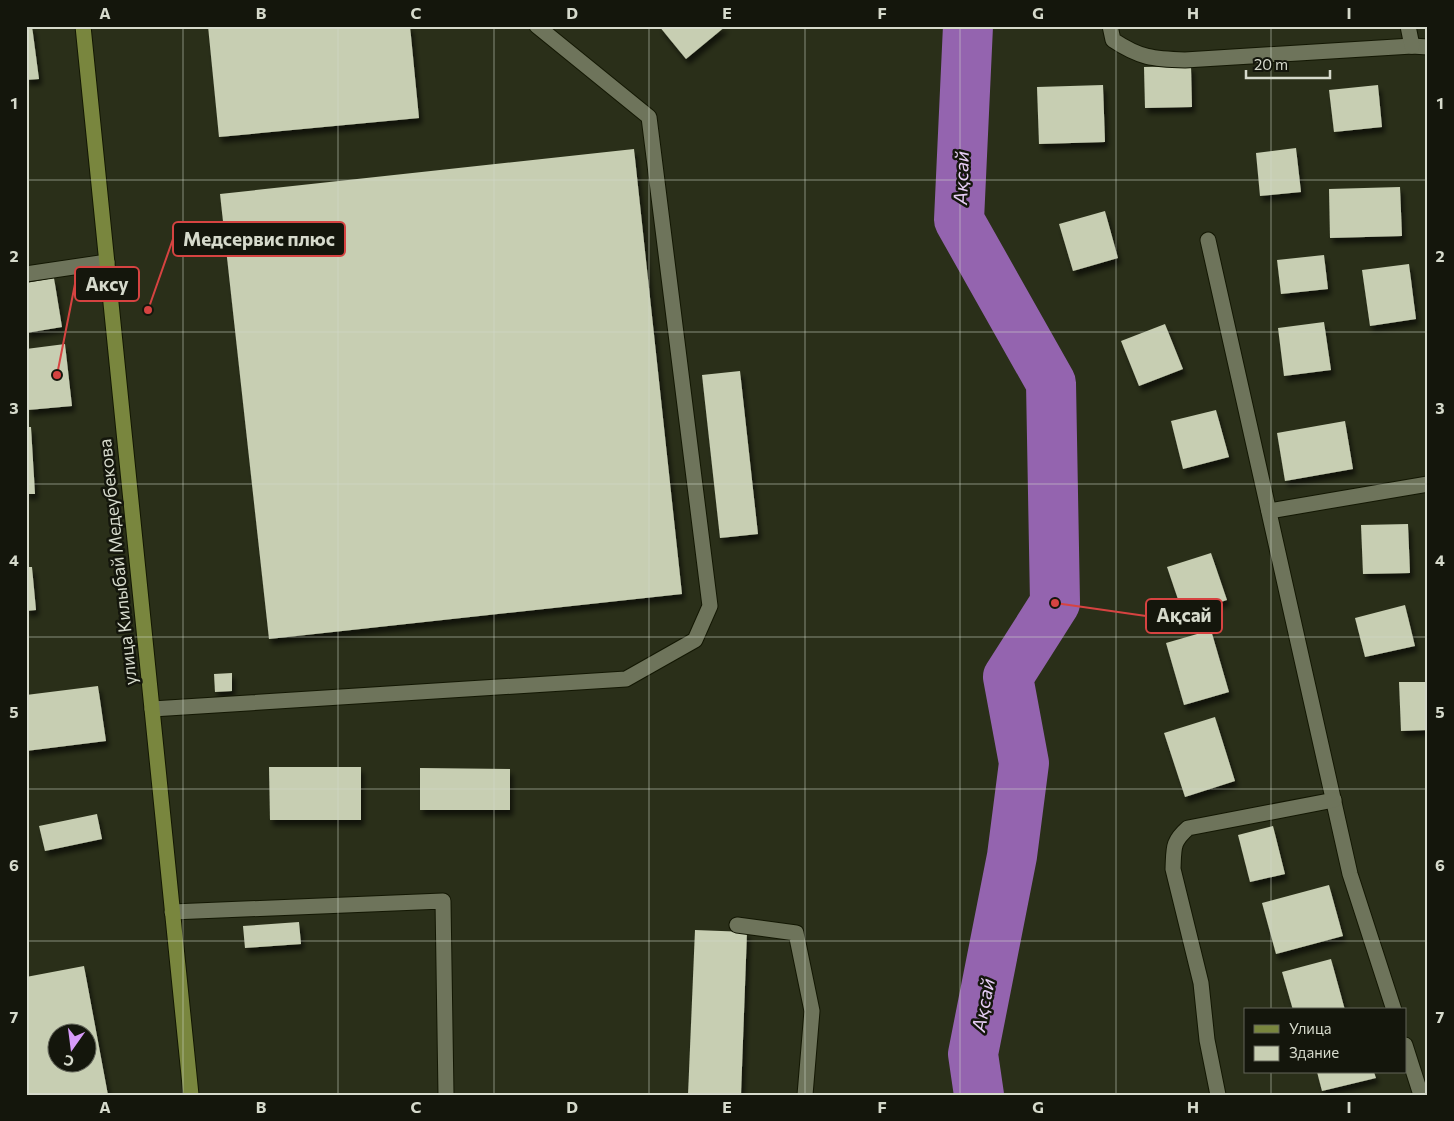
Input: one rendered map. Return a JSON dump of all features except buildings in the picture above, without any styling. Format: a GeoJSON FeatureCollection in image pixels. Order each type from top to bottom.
{"type":"FeatureCollection","features":[{"type":"Feature","properties":{"kind":"main road","name":"улица Килыбай Медеубекова"},"geometry":{"type":"LineString","coordinates":[[83,26],[191,1095]]}},
{"type":"Feature","properties":{"kind":"street"},"geometry":{"type":"LineString","coordinates":[[152,709],[626,679],[695,640],[710,606],[649,117],[537,26]]}},
{"type":"Feature","properties":{"kind":"street"},"geometry":{"type":"LineString","coordinates":[[1110,26],[1113,40],[1130,51],[1154,59],[1185,60],[1412,46],[1428,47]]}},
{"type":"Feature","properties":{"kind":"street"},"geometry":{"type":"LineString","coordinates":[[1408,26],[1412,46]]}},
{"type":"Feature","properties":{"kind":"street"},"geometry":{"type":"LineString","coordinates":[[1208,240],[1350,874],[1393,1008]]}},
{"type":"Feature","properties":{"kind":"street"},"geometry":{"type":"LineString","coordinates":[[26,274],[107,262]]}},
{"type":"Feature","properties":{"kind":"street"},"geometry":{"type":"LineString","coordinates":[[1269,511],[1428,484]]}},
{"type":"Feature","properties":{"kind":"street"},"geometry":{"type":"LineString","coordinates":[[1218,1095],[1207,1040],[1201,983],[1173,868],[1177,838],[1188,828],[1334,800]]}},
{"type":"Feature","properties":{"kind":"street"},"geometry":{"type":"LineString","coordinates":[[172,912],[443,901],[446,1095]]}},
{"type":"Feature","properties":{"kind":"street"},"geometry":{"type":"LineString","coordinates":[[737,925],[796,933],[812,1010],[805,1095]]}},
{"type":"Feature","properties":{"kind":"street"},"geometry":{"type":"LineString","coordinates":[[1406,1047],[1421,1095]]}},
{"type":"Feature","properties":{"kind":"waterway","name":"Ақсай"},"geometry":{"type":"LineString","coordinates":[[968,26],[959,220],[1051,383],[1055,603],[1008,677],[1024,763],[1012,856],[973,1054],[979,1095]]}},
{"type":"Feature","properties":{"kind":"place","name":"Медсервис плюс"},"geometry":{"type":"Point","coordinates":[148,310]}},
{"type":"Feature","properties":{"kind":"place","name":"Аксу"},"geometry":{"type":"Point","coordinates":[57,375]}},
{"type":"Feature","properties":{"kind":"place","name":"Ақсай"},"geometry":{"type":"Point","coordinates":[1055,603]}}]}
